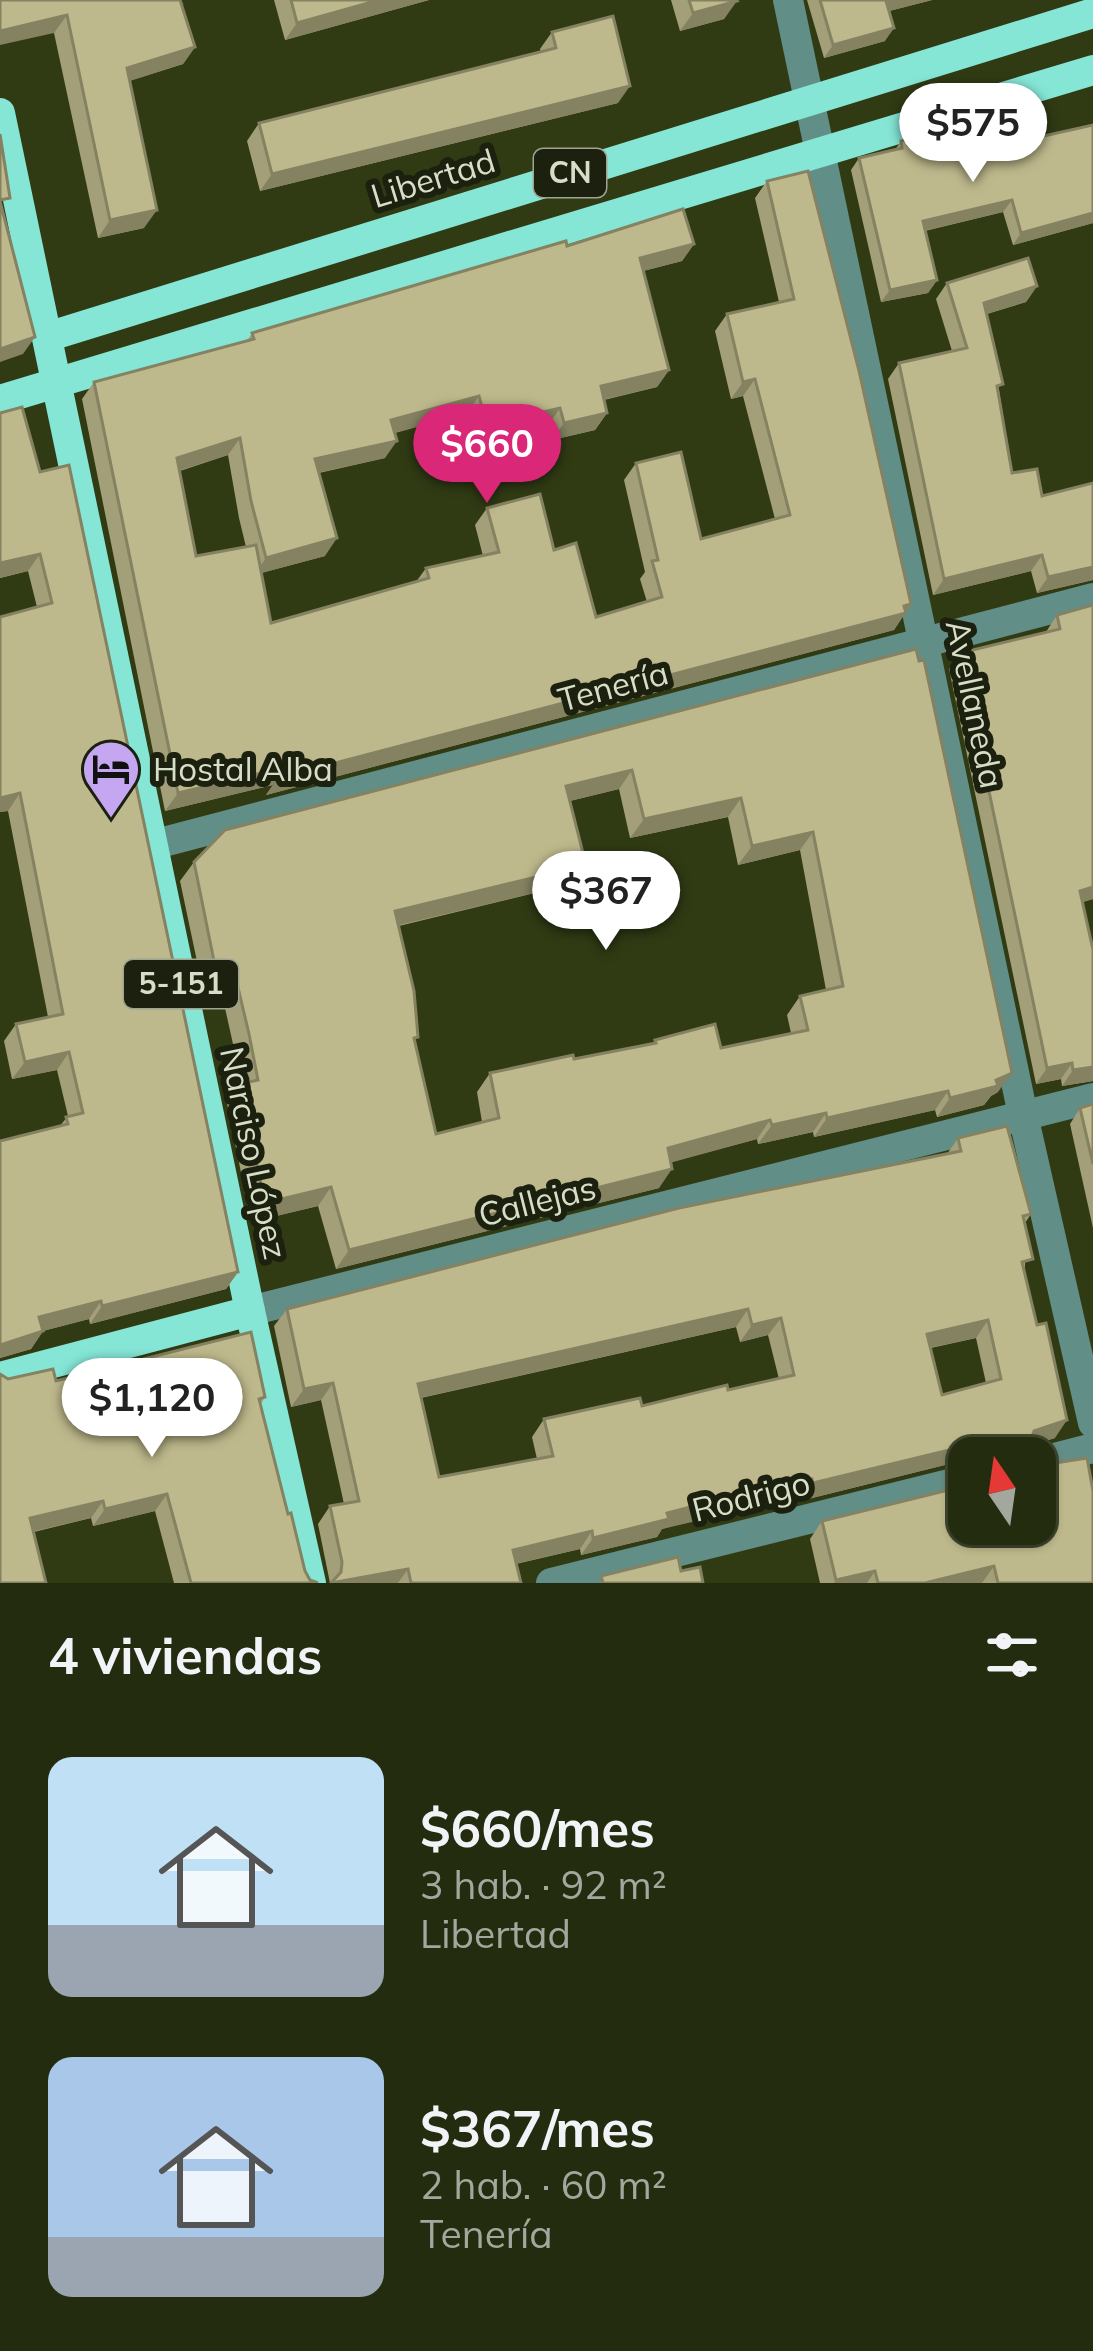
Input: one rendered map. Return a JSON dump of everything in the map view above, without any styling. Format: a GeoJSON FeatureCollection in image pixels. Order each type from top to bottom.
{"type":"FeatureCollection","features":[{"type":"Feature","properties":{"kind":"main road","name":"Libertad"},"geometry":{"type":"LineString","coordinates":[[47,337],[1093,13]]}},
{"type":"Feature","properties":{"kind":"main road","name":"CN"},"geometry":{"type":"LineString","coordinates":[[0,400],[1093,70]]}},
{"type":"Feature","properties":{"kind":"main road"},"geometry":{"type":"LineString","coordinates":[[0,112],[47,337]]}},
{"type":"Feature","properties":{"kind":"main road","name":"5-151"},"geometry":{"type":"LineString","coordinates":[[47,337],[58,383]]}},
{"type":"Feature","properties":{"kind":"main road","name":"Narciso López"},"geometry":{"type":"LineString","coordinates":[[58,383],[311,1583]]}},
{"type":"Feature","properties":{"kind":"main road","name":"Callejas"},"geometry":{"type":"LineString","coordinates":[[0,1377],[250,1311]]}},
{"type":"Feature","properties":{"kind":"street","name":"Avellaneda"},"geometry":{"type":"LineString","coordinates":[[788,0],[1023,1115],[1093,1423]]}},
{"type":"Feature","properties":{"kind":"street","name":"Tenería"},"geometry":{"type":"LineString","coordinates":[[152,844],[1093,598]]}},
{"type":"Feature","properties":{"kind":"street","name":"Callejas"},"geometry":{"type":"LineString","coordinates":[[250,1311],[1093,1098]]}},
{"type":"Feature","properties":{"kind":"street"},"geometry":{"type":"LineString","coordinates":[[1056,1458],[1093,1448]]}},
{"type":"Feature","properties":{"kind":"street","name":"Rodrigo"},"geometry":{"type":"LineString","coordinates":[[550,1583],[948,1484]]}},
{"type":"Feature","properties":{"kind":"building"},"geometry":{"type":"Polygon","coordinates":[[[0,0],[180,0],[195,47],[127,68],[157,210],[110,220],[67,15],[0,31],[0,0]]]}},
{"type":"Feature","properties":{"kind":"building"},"geometry":{"type":"Polygon","coordinates":[[[291,0],[379,0],[297,23],[291,0]]]}},
{"type":"Feature","properties":{"kind":"building"},"geometry":{"type":"Polygon","coordinates":[[[689,0],[736,0],[737,1],[693,13],[689,0]]]}},
{"type":"Feature","properties":{"kind":"building"},"geometry":{"type":"Polygon","coordinates":[[[820,0],[890,0],[886,1],[894,28],[833,45],[820,0]]]}},
{"type":"Feature","properties":{"kind":"building"},"geometry":{"type":"Polygon","coordinates":[[[613,16],[630,86],[272,174],[259,123],[556,48],[552,32],[613,16]]]}},
{"type":"Feature","properties":{"kind":"building"},"geometry":{"type":"Polygon","coordinates":[[[1018,114],[1026,140],[1093,125],[1093,213],[1021,233],[1012,200],[923,221],[937,280],[890,290],[859,158],[902,148],[901,141],[1018,114]]]}},
{"type":"Feature","properties":{"kind":"building"},"geometry":{"type":"Polygon","coordinates":[[[0,134],[10,198],[0,200],[0,134]]]}},
{"type":"Feature","properties":{"kind":"building"},"geometry":{"type":"Polygon","coordinates":[[[808,171],[911,604],[904,606],[906,613],[278,778],[290,766],[178,793],[94,382],[254,339],[252,333],[683,209],[694,244],[640,258],[669,370],[601,386],[607,413],[564,423],[560,408],[487,425],[479,396],[391,420],[397,441],[315,459],[337,538],[266,558],[240,438],[177,458],[196,556],[256,545],[271,623],[429,578],[426,568],[499,552],[487,508],[540,494],[554,550],[576,543],[596,617],[662,597],[636,463],[681,452],[701,539],[790,515],[755,379],[743,382],[727,314],[794,299],[767,181],[808,171]]]}},
{"type":"Feature","properties":{"kind":"building"},"geometry":{"type":"Polygon","coordinates":[[[0,201],[35,337],[0,349],[0,201]]]}},
{"type":"Feature","properties":{"kind":"building"},"geometry":{"type":"Polygon","coordinates":[[[1028,258],[1037,286],[984,303],[1003,384],[997,386],[1012,473],[1037,469],[1042,496],[1093,483],[1093,567],[1048,577],[1042,555],[944,579],[899,363],[967,348],[947,283],[1028,258]]]}},
{"type":"Feature","properties":{"kind":"building"},"geometry":{"type":"Polygon","coordinates":[[[22,407],[40,472],[69,465],[238,1272],[39,1317],[43,1331],[0,1345],[0,1141],[68,1124],[66,1117],[83,1113],[69,1052],[25,1062],[16,1024],[63,1014],[20,793],[0,798],[0,617],[52,603],[40,554],[0,563],[0,413],[22,407]]]}},
{"type":"Feature","properties":{"kind":"building"},"geometry":{"type":"Polygon","coordinates":[[[1093,605],[1093,887],[1080,891],[1093,950],[1093,1067],[1073,1070],[1072,1063],[1047,1068],[960,653],[1060,629],[1057,615],[1093,605]]]}},
{"type":"Feature","properties":{"kind":"building"},"geometry":{"type":"Polygon","coordinates":[[[916,649],[919,661],[924,660],[1012,1073],[996,1080],[998,1086],[950,1098],[948,1091],[827,1118],[826,1113],[772,1125],[770,1120],[668,1148],[672,1169],[349,1250],[331,1187],[265,1203],[240,1084],[258,1080],[249,1034],[232,962],[215,966],[194,862],[225,830],[916,649]],[[632,770],[566,786],[586,865],[395,911],[414,991],[418,1037],[414,1038],[436,1134],[499,1118],[490,1073],[656,1043],[715,1024],[721,1048],[808,1030],[800,996],[843,986],[813,832],[752,846],[741,798],[644,819],[632,770]]]}},
{"type":"Feature","properties":{"kind":"building"},"geometry":{"type":"Polygon","coordinates":[[[1093,1104],[1093,1164],[1080,1108],[1093,1104]]]}},
{"type":"Feature","properties":{"kind":"building"},"geometry":{"type":"Polygon","coordinates":[[[1007,1126],[1031,1214],[1023,1216],[1033,1259],[1022,1262],[1037,1325],[1046,1323],[1067,1420],[1034,1431],[1032,1437],[948,1437],[948,1450],[702,1504],[667,1513],[669,1519],[593,1538],[592,1531],[513,1550],[521,1583],[411,1583],[408,1569],[331,1583],[341,1572],[342,1562],[330,1506],[359,1501],[333,1383],[304,1389],[287,1309],[679,1208],[961,1151],[958,1138],[1007,1126]],[[748,1309],[418,1384],[439,1477],[553,1456],[544,1419],[640,1398],[642,1406],[794,1375],[781,1318],[752,1325],[748,1309]],[[988,1320],[927,1334],[942,1395],[1001,1379],[988,1320]]]}},
{"type":"Feature","properties":{"kind":"building"},"geometry":{"type":"Polygon","coordinates":[[[251,1332],[265,1397],[259,1399],[288,1514],[305,1571],[318,1583],[191,1583],[167,1494],[105,1509],[103,1501],[30,1518],[46,1583],[0,1583],[0,1374],[8,1379],[53,1369],[56,1381],[251,1332]]]}},
{"type":"Feature","properties":{"kind":"building"},"geometry":{"type":"Polygon","coordinates":[[[1087,1458],[1093,1491],[1093,1583],[998,1583],[994,1566],[925,1583],[878,1583],[875,1571],[836,1580],[822,1521],[948,1490],[948,1545],[1056,1545],[1056,1463],[1087,1458]]]}},
{"type":"Feature","properties":{"kind":"building"},"geometry":{"type":"Polygon","coordinates":[[[678,1557],[681,1571],[700,1567],[703,1583],[603,1583],[601,1576],[678,1557]]]}},
{"type":"Feature","properties":{"kind":"place","name":"Hostal Alba"},"geometry":{"type":"Point","coordinates":[111,820]}}]}
